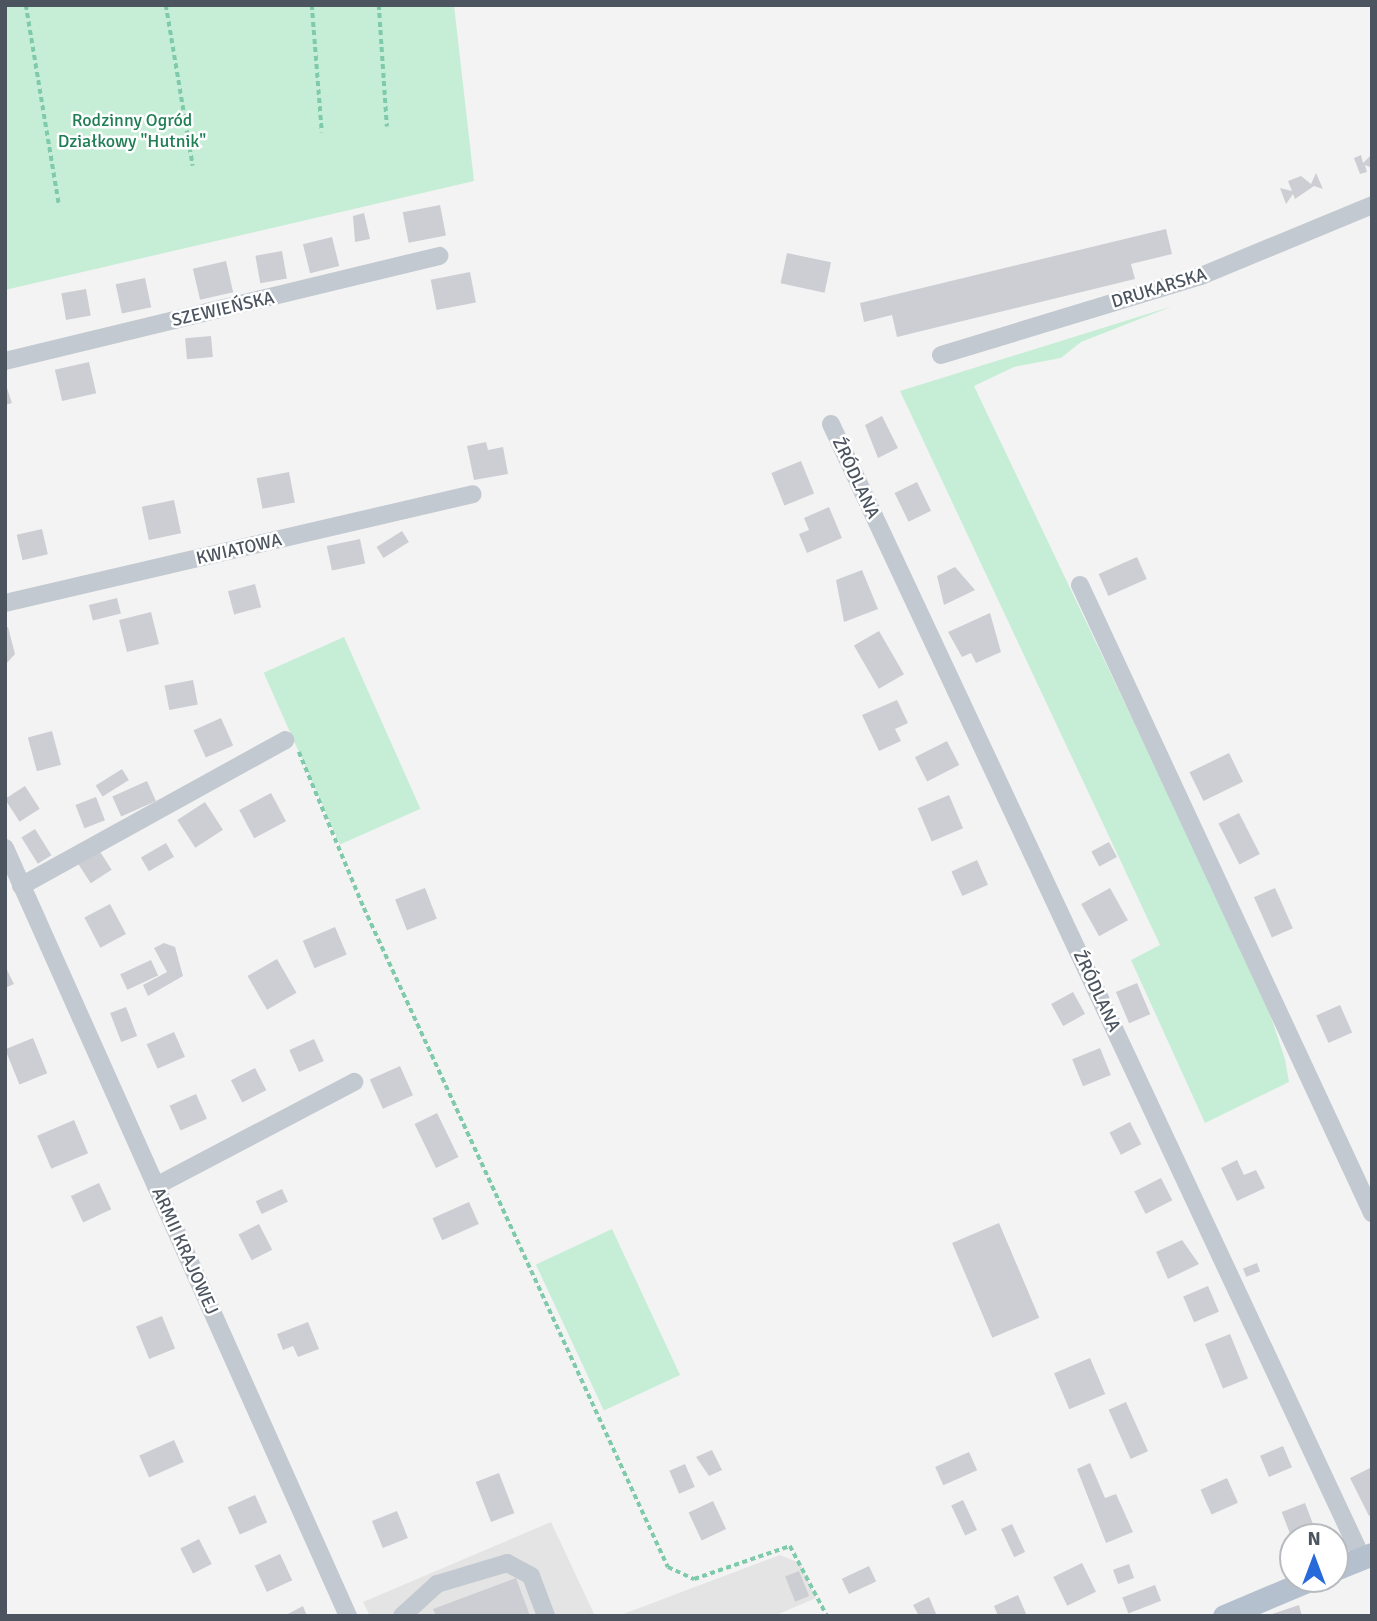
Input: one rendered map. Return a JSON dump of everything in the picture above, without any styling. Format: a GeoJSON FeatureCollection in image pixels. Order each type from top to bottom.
{"type":"FeatureCollection","features":[{"type":"Feature","properties":{"kind":"main road"},"geometry":{"type":"LineString","coordinates":[[1349,1563],[1367,1556]]}},
{"type":"Feature","properties":{"kind":"main road"},"geometry":{"type":"LineString","coordinates":[[1224,1616],[1279,1593]]}},
{"type":"Feature","properties":{"kind":"street","name":"DRUKARSKA"},"geometry":{"type":"LineString","coordinates":[[941,355],[1201,276],[1372,205]]}},
{"type":"Feature","properties":{"kind":"street","name":"SZEWIEŃSKA"},"geometry":{"type":"LineString","coordinates":[[5,361],[440,256]]}},
{"type":"Feature","properties":{"kind":"street","name":"ŹRÓDLANA"},"geometry":{"type":"LineString","coordinates":[[831,424],[1367,1556]]}},
{"type":"Feature","properties":{"kind":"street","name":"KWIATOWA"},"geometry":{"type":"LineString","coordinates":[[5,603],[472,494]]}},
{"type":"Feature","properties":{"kind":"street"},"geometry":{"type":"LineString","coordinates":[[1080,585],[1372,1213]]}},
{"type":"Feature","properties":{"kind":"street"},"geometry":{"type":"LineString","coordinates":[[22,886],[285,740]]}},
{"type":"Feature","properties":{"kind":"street","name":"ARMII KRAJOWEJ"},"geometry":{"type":"LineString","coordinates":[[6,853],[348,1616]]}},
{"type":"Feature","properties":{"kind":"street"},"geometry":{"type":"LineString","coordinates":[[156,1186],[354,1082]]}},
{"type":"Feature","properties":{"kind":"street"},"geometry":{"type":"LineString","coordinates":[[402,1616],[437,1584],[507,1563],[531,1576],[545,1616]]}},
{"type":"Feature","properties":{"kind":"path"},"geometry":{"type":"LineString","coordinates":[[26,5],[59,204]]}},
{"type":"Feature","properties":{"kind":"path"},"geometry":{"type":"LineString","coordinates":[[166,5],[192,166]]}},
{"type":"Feature","properties":{"kind":"path"},"geometry":{"type":"LineString","coordinates":[[313,5],[322,133]]}},
{"type":"Feature","properties":{"kind":"path"},"geometry":{"type":"LineString","coordinates":[[379,5],[387,127]]}},
{"type":"Feature","properties":{"kind":"path"},"geometry":{"type":"LineString","coordinates":[[285,740],[297,747],[364,908],[668,1567],[694,1579],[790,1546],[827,1616]]}},
{"type":"Feature","properties":{"kind":"shaded area"},"geometry":{"type":"Polygon","coordinates":[[[551,1522],[595,1616],[370,1616],[363,1602],[551,1522]]]}},
{"type":"Feature","properties":{"kind":"shaded area"},"geometry":{"type":"Polygon","coordinates":[[[780,1555],[800,1563],[816,1598],[774,1616],[618,1616],[780,1555]]]}},
{"type":"Feature","properties":{"kind":"green space","name":"Rodzinny Ogród Działkowy \"Hutnik\""},"geometry":{"type":"Polygon","coordinates":[[[5,5],[454,5],[474,181],[5,290],[5,5]]]}},
{"type":"Feature","properties":{"kind":"green space"},"geometry":{"type":"Polygon","coordinates":[[[1173,306],[1081,342],[1061,358],[1014,367],[974,386],[1264,996],[1285,1059],[1289,1082],[1205,1123],[1131,960],[1160,945],[900,391],[1173,306]]]}},
{"type":"Feature","properties":{"kind":"green space"},"geometry":{"type":"Polygon","coordinates":[[[344,637],[420,809],[340,845],[264,673],[344,637]]]}},
{"type":"Feature","properties":{"kind":"green space"},"geometry":{"type":"Polygon","coordinates":[[[612,1229],[680,1375],[604,1410],[536,1264],[612,1229]]]}},
{"type":"Feature","properties":{"kind":"building"},"geometry":{"type":"Polygon","coordinates":[[[1372,154],[1372,168],[1365,165],[1367,172],[1360,174],[1354,158],[1361,155],[1363,163],[1372,154]]]}},
{"type":"Feature","properties":{"kind":"building"},"geometry":{"type":"Polygon","coordinates":[[[1316,173],[1323,189],[1314,186],[1295,199],[1293,194],[1286,204],[1280,188],[1292,191],[1288,181],[1301,176],[1311,184],[1316,173]]]}},
{"type":"Feature","properties":{"kind":"building"},"geometry":{"type":"Polygon","coordinates":[[[440,205],[446,235],[409,243],[403,212],[440,205]]]}},
{"type":"Feature","properties":{"kind":"building"},"geometry":{"type":"Polygon","coordinates":[[[364,213],[370,239],[355,242],[353,216],[364,213]]]}},
{"type":"Feature","properties":{"kind":"building"},"geometry":{"type":"Polygon","coordinates":[[[1166,229],[1172,254],[1131,264],[1135,279],[897,337],[892,315],[864,322],[860,303],[1166,229]]]}},
{"type":"Feature","properties":{"kind":"building"},"geometry":{"type":"Polygon","coordinates":[[[332,237],[339,266],[310,273],[303,244],[332,237]]]}},
{"type":"Feature","properties":{"kind":"building"},"geometry":{"type":"Polygon","coordinates":[[[282,251],[287,279],[260,283],[255,256],[282,251]]]}},
{"type":"Feature","properties":{"kind":"building"},"geometry":{"type":"Polygon","coordinates":[[[787,253],[831,262],[825,293],[781,283],[787,253]]]}},
{"type":"Feature","properties":{"kind":"building"},"geometry":{"type":"Polygon","coordinates":[[[226,261],[233,292],[200,300],[193,269],[226,261]]]}},
{"type":"Feature","properties":{"kind":"building"},"geometry":{"type":"Polygon","coordinates":[[[470,272],[476,302],[437,310],[431,280],[470,272]]]}},
{"type":"Feature","properties":{"kind":"building"},"geometry":{"type":"Polygon","coordinates":[[[145,278],[151,307],[122,314],[116,284],[145,278]]]}},
{"type":"Feature","properties":{"kind":"building"},"geometry":{"type":"Polygon","coordinates":[[[86,289],[91,316],[66,320],[61,293],[86,289]]]}},
{"type":"Feature","properties":{"kind":"building"},"geometry":{"type":"Polygon","coordinates":[[[211,336],[213,357],[187,359],[185,338],[211,336]]]}},
{"type":"Feature","properties":{"kind":"building"},"geometry":{"type":"Polygon","coordinates":[[[89,362],[96,393],[62,401],[55,370],[89,362]]]}},
{"type":"Feature","properties":{"kind":"building"},"geometry":{"type":"Polygon","coordinates":[[[5,382],[12,403],[5,405],[5,382]]]}},
{"type":"Feature","properties":{"kind":"building"},"geometry":{"type":"Polygon","coordinates":[[[882,416],[898,448],[878,458],[865,425],[882,416]]]}},
{"type":"Feature","properties":{"kind":"building"},"geometry":{"type":"Polygon","coordinates":[[[486,442],[488,450],[503,447],[508,474],[474,480],[467,446],[486,442]]]}},
{"type":"Feature","properties":{"kind":"building"},"geometry":{"type":"Polygon","coordinates":[[[801,461],[814,493],[784,505],[771,473],[801,461]]]}},
{"type":"Feature","properties":{"kind":"building"},"geometry":{"type":"Polygon","coordinates":[[[289,472],[295,502],[263,509],[257,478],[289,472]]]}},
{"type":"Feature","properties":{"kind":"building"},"geometry":{"type":"Polygon","coordinates":[[[917,482],[931,511],[909,522],[895,493],[917,482]]]}},
{"type":"Feature","properties":{"kind":"building"},"geometry":{"type":"Polygon","coordinates":[[[174,500],[181,533],[149,540],[142,507],[174,500]]]}},
{"type":"Feature","properties":{"kind":"building"},"geometry":{"type":"Polygon","coordinates":[[[829,507],[842,538],[807,553],[799,534],[809,530],[804,518],[829,507]]]}},
{"type":"Feature","properties":{"kind":"building"},"geometry":{"type":"Polygon","coordinates":[[[42,529],[48,554],[23,560],[17,535],[42,529]]]}},
{"type":"Feature","properties":{"kind":"building"},"geometry":{"type":"Polygon","coordinates":[[[402,531],[409,542],[383,558],[377,547],[402,531]]]}},
{"type":"Feature","properties":{"kind":"building"},"geometry":{"type":"Polygon","coordinates":[[[360,539],[365,563],[332,571],[327,546],[360,539]]]}},
{"type":"Feature","properties":{"kind":"building"},"geometry":{"type":"Polygon","coordinates":[[[1137,557],[1147,579],[1108,596],[1099,574],[1137,557]]]}},
{"type":"Feature","properties":{"kind":"building"},"geometry":{"type":"Polygon","coordinates":[[[955,567],[975,590],[944,605],[937,576],[955,567]]]}},
{"type":"Feature","properties":{"kind":"building"},"geometry":{"type":"Polygon","coordinates":[[[862,570],[878,609],[844,622],[836,580],[862,570]]]}},
{"type":"Feature","properties":{"kind":"building"},"geometry":{"type":"Polygon","coordinates":[[[255,584],[261,607],[234,614],[228,591],[255,584]]]}},
{"type":"Feature","properties":{"kind":"building"},"geometry":{"type":"Polygon","coordinates":[[[117,598],[121,614],[93,621],[89,605],[117,598]]]}},
{"type":"Feature","properties":{"kind":"building"},"geometry":{"type":"Polygon","coordinates":[[[151,612],[159,644],[127,652],[119,620],[151,612]]]}},
{"type":"Feature","properties":{"kind":"building"},"geometry":{"type":"Polygon","coordinates":[[[990,613],[1001,652],[976,663],[971,653],[962,657],[948,632],[990,613]]]}},
{"type":"Feature","properties":{"kind":"building"},"geometry":{"type":"Polygon","coordinates":[[[8,627],[15,654],[5,665],[5,628],[8,627]]]}},
{"type":"Feature","properties":{"kind":"building"},"geometry":{"type":"Polygon","coordinates":[[[879,631],[904,674],[879,689],[854,646],[879,631]]]}},
{"type":"Feature","properties":{"kind":"building"},"geometry":{"type":"Polygon","coordinates":[[[193,680],[198,705],[169,710],[165,686],[193,680]]]}},
{"type":"Feature","properties":{"kind":"building"},"geometry":{"type":"Polygon","coordinates":[[[897,700],[908,723],[895,729],[901,741],[879,751],[862,715],[897,700]]]}},
{"type":"Feature","properties":{"kind":"building"},"geometry":{"type":"Polygon","coordinates":[[[221,718],[233,745],[206,758],[194,730],[221,718]]]}},
{"type":"Feature","properties":{"kind":"building"},"geometry":{"type":"Polygon","coordinates":[[[52,731],[61,765],[37,771],[28,737],[52,731]]]}},
{"type":"Feature","properties":{"kind":"building"},"geometry":{"type":"Polygon","coordinates":[[[947,741],[959,765],[927,781],[915,757],[947,741]]]}},
{"type":"Feature","properties":{"kind":"building"},"geometry":{"type":"Polygon","coordinates":[[[1229,753],[1243,782],[1203,801],[1189,772],[1229,753]]]}},
{"type":"Feature","properties":{"kind":"building"},"geometry":{"type":"Polygon","coordinates":[[[122,769],[129,780],[103,796],[96,785],[122,769]]]}},
{"type":"Feature","properties":{"kind":"building"},"geometry":{"type":"Polygon","coordinates":[[[147,781],[156,801],[121,817],[112,796],[147,781]]]}},
{"type":"Feature","properties":{"kind":"building"},"geometry":{"type":"Polygon","coordinates":[[[25,786],[40,809],[20,822],[5,799],[25,786]]]}},
{"type":"Feature","properties":{"kind":"building"},"geometry":{"type":"Polygon","coordinates":[[[271,793],[286,821],[254,838],[239,810],[271,793]]]}},
{"type":"Feature","properties":{"kind":"building"},"geometry":{"type":"Polygon","coordinates":[[[949,795],[963,828],[932,841],[918,808],[949,795]]]}},
{"type":"Feature","properties":{"kind":"building"},"geometry":{"type":"Polygon","coordinates":[[[96,797],[105,820],[84,828],[75,805],[96,797]]]}},
{"type":"Feature","properties":{"kind":"building"},"geometry":{"type":"Polygon","coordinates":[[[205,802],[223,830],[195,848],[177,820],[205,802]]]}},
{"type":"Feature","properties":{"kind":"building"},"geometry":{"type":"Polygon","coordinates":[[[1239,813],[1260,854],[1239,864],[1219,823],[1239,813]]]}},
{"type":"Feature","properties":{"kind":"building"},"geometry":{"type":"Polygon","coordinates":[[[35,829],[51,855],[38,864],[21,837],[35,829]]]}},
{"type":"Feature","properties":{"kind":"building"},"geometry":{"type":"Polygon","coordinates":[[[1109,842],[1117,857],[1099,866],[1091,851],[1109,842]]]}},
{"type":"Feature","properties":{"kind":"building"},"geometry":{"type":"Polygon","coordinates":[[[166,843],[174,857],[149,871],[141,857],[166,843]]]}},
{"type":"Feature","properties":{"kind":"building"},"geometry":{"type":"Polygon","coordinates":[[[97,847],[112,870],[91,883],[76,861],[97,847]]]}},
{"type":"Feature","properties":{"kind":"building"},"geometry":{"type":"Polygon","coordinates":[[[977,860],[988,885],[962,896],[951,871],[977,860]]]}},
{"type":"Feature","properties":{"kind":"building"},"geometry":{"type":"Polygon","coordinates":[[[425,888],[437,919],[407,930],[395,899],[425,888]]]}},
{"type":"Feature","properties":{"kind":"building"},"geometry":{"type":"Polygon","coordinates":[[[1110,888],[1128,920],[1099,936],[1081,904],[1110,888]]]}},
{"type":"Feature","properties":{"kind":"building"},"geometry":{"type":"Polygon","coordinates":[[[1275,888],[1293,928],[1272,938],[1254,897],[1275,888]]]}},
{"type":"Feature","properties":{"kind":"building"},"geometry":{"type":"Polygon","coordinates":[[[110,904],[126,934],[100,948],[84,918],[110,904]]]}},
{"type":"Feature","properties":{"kind":"building"},"geometry":{"type":"Polygon","coordinates":[[[335,927],[347,955],[315,968],[303,941],[335,927]]]}},
{"type":"Feature","properties":{"kind":"building"},"geometry":{"type":"Polygon","coordinates":[[[164,943],[175,947],[183,976],[148,996],[143,985],[167,972],[154,948],[164,943]]]}},
{"type":"Feature","properties":{"kind":"building"},"geometry":{"type":"Polygon","coordinates":[[[277,959],[296,993],[267,1010],[248,976],[277,959]]]}},
{"type":"Feature","properties":{"kind":"building"},"geometry":{"type":"Polygon","coordinates":[[[151,960],[158,975],[127,990],[120,974],[151,960]]]}},
{"type":"Feature","properties":{"kind":"building"},"geometry":{"type":"Polygon","coordinates":[[[5,966],[14,984],[5,988],[5,966]]]}},
{"type":"Feature","properties":{"kind":"building"},"geometry":{"type":"Polygon","coordinates":[[[1137,983],[1150,1014],[1129,1023],[1116,992],[1137,983]]]}},
{"type":"Feature","properties":{"kind":"building"},"geometry":{"type":"Polygon","coordinates":[[[1073,992],[1085,1014],[1063,1026],[1051,1004],[1073,992]]]}},
{"type":"Feature","properties":{"kind":"building"},"geometry":{"type":"Polygon","coordinates":[[[1340,1005],[1352,1032],[1328,1043],[1316,1016],[1340,1005]]]}},
{"type":"Feature","properties":{"kind":"building"},"geometry":{"type":"Polygon","coordinates":[[[126,1007],[137,1036],[121,1042],[110,1013],[126,1007]]]}},
{"type":"Feature","properties":{"kind":"building"},"geometry":{"type":"Polygon","coordinates":[[[174,1032],[185,1057],[158,1069],[147,1044],[174,1032]]]}},
{"type":"Feature","properties":{"kind":"building"},"geometry":{"type":"Polygon","coordinates":[[[33,1038],[47,1073],[19,1084],[5,1049],[33,1038]]]}},
{"type":"Feature","properties":{"kind":"building"},"geometry":{"type":"Polygon","coordinates":[[[314,1039],[324,1061],[299,1072],[289,1050],[314,1039]]]}},
{"type":"Feature","properties":{"kind":"building"},"geometry":{"type":"Polygon","coordinates":[[[1100,1048],[1111,1075],[1083,1086],[1072,1059],[1100,1048]]]}},
{"type":"Feature","properties":{"kind":"building"},"geometry":{"type":"Polygon","coordinates":[[[400,1066],[413,1095],[383,1109],[370,1079],[400,1066]]]}},
{"type":"Feature","properties":{"kind":"building"},"geometry":{"type":"Polygon","coordinates":[[[255,1068],[266,1090],[242,1103],[231,1080],[255,1068]]]}},
{"type":"Feature","properties":{"kind":"building"},"geometry":{"type":"Polygon","coordinates":[[[196,1094],[207,1119],[180,1130],[170,1106],[196,1094]]]}},
{"type":"Feature","properties":{"kind":"building"},"geometry":{"type":"Polygon","coordinates":[[[437,1113],[458,1157],[436,1168],[415,1124],[437,1113]]]}},
{"type":"Feature","properties":{"kind":"building"},"geometry":{"type":"Polygon","coordinates":[[[74,1120],[88,1153],[51,1169],[37,1136],[74,1120]]]}},
{"type":"Feature","properties":{"kind":"building"},"geometry":{"type":"Polygon","coordinates":[[[1130,1122],[1141,1144],[1121,1155],[1110,1132],[1130,1122]]]}},
{"type":"Feature","properties":{"kind":"building"},"geometry":{"type":"Polygon","coordinates":[[[1237,1160],[1244,1175],[1256,1170],[1265,1188],[1237,1201],[1221,1168],[1237,1160]]]}},
{"type":"Feature","properties":{"kind":"building"},"geometry":{"type":"Polygon","coordinates":[[[1161,1178],[1172,1200],[1146,1214],[1134,1192],[1161,1178]]]}},
{"type":"Feature","properties":{"kind":"building"},"geometry":{"type":"Polygon","coordinates":[[[99,1183],[111,1209],[83,1222],[71,1196],[99,1183]]]}},
{"type":"Feature","properties":{"kind":"building"},"geometry":{"type":"Polygon","coordinates":[[[282,1189],[288,1202],[262,1214],[256,1201],[282,1189]]]}},
{"type":"Feature","properties":{"kind":"building"},"geometry":{"type":"Polygon","coordinates":[[[469,1202],[479,1224],[442,1240],[432,1218],[469,1202]]]}},
{"type":"Feature","properties":{"kind":"building"},"geometry":{"type":"Polygon","coordinates":[[[999,1223],[1039,1318],[992,1338],[952,1243],[999,1223]]]}},
{"type":"Feature","properties":{"kind":"building"},"geometry":{"type":"Polygon","coordinates":[[[259,1224],[272,1250],[252,1260],[239,1234],[259,1224]]]}},
{"type":"Feature","properties":{"kind":"building"},"geometry":{"type":"Polygon","coordinates":[[[1182,1240],[1199,1264],[1168,1279],[1156,1252],[1182,1240]]]}},
{"type":"Feature","properties":{"kind":"building"},"geometry":{"type":"Polygon","coordinates":[[[1257,1263],[1260,1271],[1246,1277],[1243,1268],[1257,1263]]]}},
{"type":"Feature","properties":{"kind":"building"},"geometry":{"type":"Polygon","coordinates":[[[1208,1286],[1219,1312],[1194,1322],[1183,1297],[1208,1286]]]}},
{"type":"Feature","properties":{"kind":"building"},"geometry":{"type":"Polygon","coordinates":[[[162,1316],[175,1348],[149,1359],[136,1326],[162,1316]]]}},
{"type":"Feature","properties":{"kind":"building"},"geometry":{"type":"Polygon","coordinates":[[[308,1322],[319,1349],[298,1357],[293,1346],[283,1350],[277,1334],[308,1322]]]}},
{"type":"Feature","properties":{"kind":"building"},"geometry":{"type":"Polygon","coordinates":[[[1230,1334],[1248,1379],[1223,1389],[1205,1344],[1230,1334]]]}},
{"type":"Feature","properties":{"kind":"building"},"geometry":{"type":"Polygon","coordinates":[[[1090,1358],[1105,1394],[1069,1409],[1054,1373],[1090,1358]]]}},
{"type":"Feature","properties":{"kind":"building"},"geometry":{"type":"Polygon","coordinates":[[[1126,1402],[1148,1451],[1131,1459],[1109,1410],[1126,1402]]]}},
{"type":"Feature","properties":{"kind":"building"},"geometry":{"type":"Polygon","coordinates":[[[174,1440],[184,1462],[149,1477],[139,1455],[174,1440]]]}},
{"type":"Feature","properties":{"kind":"building"},"geometry":{"type":"Polygon","coordinates":[[[1283,1446],[1292,1467],[1269,1477],[1260,1456],[1283,1446]]]}},
{"type":"Feature","properties":{"kind":"building"},"geometry":{"type":"Polygon","coordinates":[[[712,1450],[722,1470],[709,1476],[696,1457],[712,1450]]]}},
{"type":"Feature","properties":{"kind":"building"},"geometry":{"type":"Polygon","coordinates":[[[969,1452],[977,1470],[943,1485],[935,1467],[969,1452]]]}},
{"type":"Feature","properties":{"kind":"building"},"geometry":{"type":"Polygon","coordinates":[[[1090,1463],[1105,1498],[1116,1494],[1133,1532],[1106,1543],[1077,1469],[1090,1463]]]}},
{"type":"Feature","properties":{"kind":"building"},"geometry":{"type":"Polygon","coordinates":[[[685,1464],[695,1487],[679,1494],[669,1471],[685,1464]]]}},
{"type":"Feature","properties":{"kind":"building"},"geometry":{"type":"Polygon","coordinates":[[[1372,1467],[1372,1514],[1369,1516],[1350,1478],[1372,1467]]]}},
{"type":"Feature","properties":{"kind":"building"},"geometry":{"type":"Polygon","coordinates":[[[499,1473],[514,1513],[491,1522],[476,1482],[499,1473]]]}},
{"type":"Feature","properties":{"kind":"building"},"geometry":{"type":"Polygon","coordinates":[[[1227,1478],[1238,1503],[1211,1514],[1201,1490],[1227,1478]]]}},
{"type":"Feature","properties":{"kind":"building"},"geometry":{"type":"Polygon","coordinates":[[[255,1495],[267,1522],[240,1535],[228,1507],[255,1495]]]}},
{"type":"Feature","properties":{"kind":"building"},"geometry":{"type":"Polygon","coordinates":[[[963,1500],[977,1530],[965,1535],[951,1505],[963,1500]]]}},
{"type":"Feature","properties":{"kind":"building"},"geometry":{"type":"Polygon","coordinates":[[[713,1501],[726,1529],[702,1541],[689,1512],[713,1501]]]}},
{"type":"Feature","properties":{"kind":"building"},"geometry":{"type":"Polygon","coordinates":[[[1305,1503],[1313,1523],[1286,1523],[1282,1512],[1305,1503]]]}},
{"type":"Feature","properties":{"kind":"building"},"geometry":{"type":"Polygon","coordinates":[[[397,1511],[408,1538],[383,1548],[372,1521],[397,1511]]]}},
{"type":"Feature","properties":{"kind":"building"},"geometry":{"type":"Polygon","coordinates":[[[1012,1524],[1025,1552],[1014,1557],[1001,1529],[1012,1524]]]}},
{"type":"Feature","properties":{"kind":"building"},"geometry":{"type":"Polygon","coordinates":[[[199,1539],[212,1564],[193,1573],[180,1549],[199,1539]]]}},
{"type":"Feature","properties":{"kind":"building"},"geometry":{"type":"Polygon","coordinates":[[[280,1554],[292,1580],[267,1592],[255,1566],[280,1554]]]}},
{"type":"Feature","properties":{"kind":"building"},"geometry":{"type":"Polygon","coordinates":[[[1082,1563],[1096,1592],[1067,1606],[1053,1577],[1082,1563]]]}},
{"type":"Feature","properties":{"kind":"building"},"geometry":{"type":"Polygon","coordinates":[[[1129,1564],[1134,1578],[1118,1584],[1113,1570],[1129,1564]]]}},
{"type":"Feature","properties":{"kind":"building"},"geometry":{"type":"Polygon","coordinates":[[[869,1566],[876,1581],[849,1594],[842,1579],[869,1566]]]}},
{"type":"Feature","properties":{"kind":"building"},"geometry":{"type":"Polygon","coordinates":[[[799,1571],[809,1596],[795,1602],[785,1577],[799,1571]]]}},
{"type":"Feature","properties":{"kind":"building"},"geometry":{"type":"Polygon","coordinates":[[[516,1578],[530,1616],[436,1616],[433,1609],[516,1578]]]}},
{"type":"Feature","properties":{"kind":"building"},"geometry":{"type":"Polygon","coordinates":[[[1155,1585],[1161,1601],[1128,1613],[1122,1598],[1155,1585]]]}},
{"type":"Feature","properties":{"kind":"building"},"geometry":{"type":"Polygon","coordinates":[[[1018,1595],[1027,1616],[998,1616],[994,1606],[1018,1595]]]}},
{"type":"Feature","properties":{"kind":"building"},"geometry":{"type":"Polygon","coordinates":[[[929,1597],[937,1616],[919,1616],[913,1605],[929,1597]]]}},
{"type":"Feature","properties":{"kind":"building"},"geometry":{"type":"Polygon","coordinates":[[[1299,1605],[1302,1616],[1269,1616],[1269,1615],[1299,1605]]]}},
{"type":"Feature","properties":{"kind":"building"},"geometry":{"type":"Polygon","coordinates":[[[303,1606],[307,1616],[284,1616],[303,1606]]]}}]}
